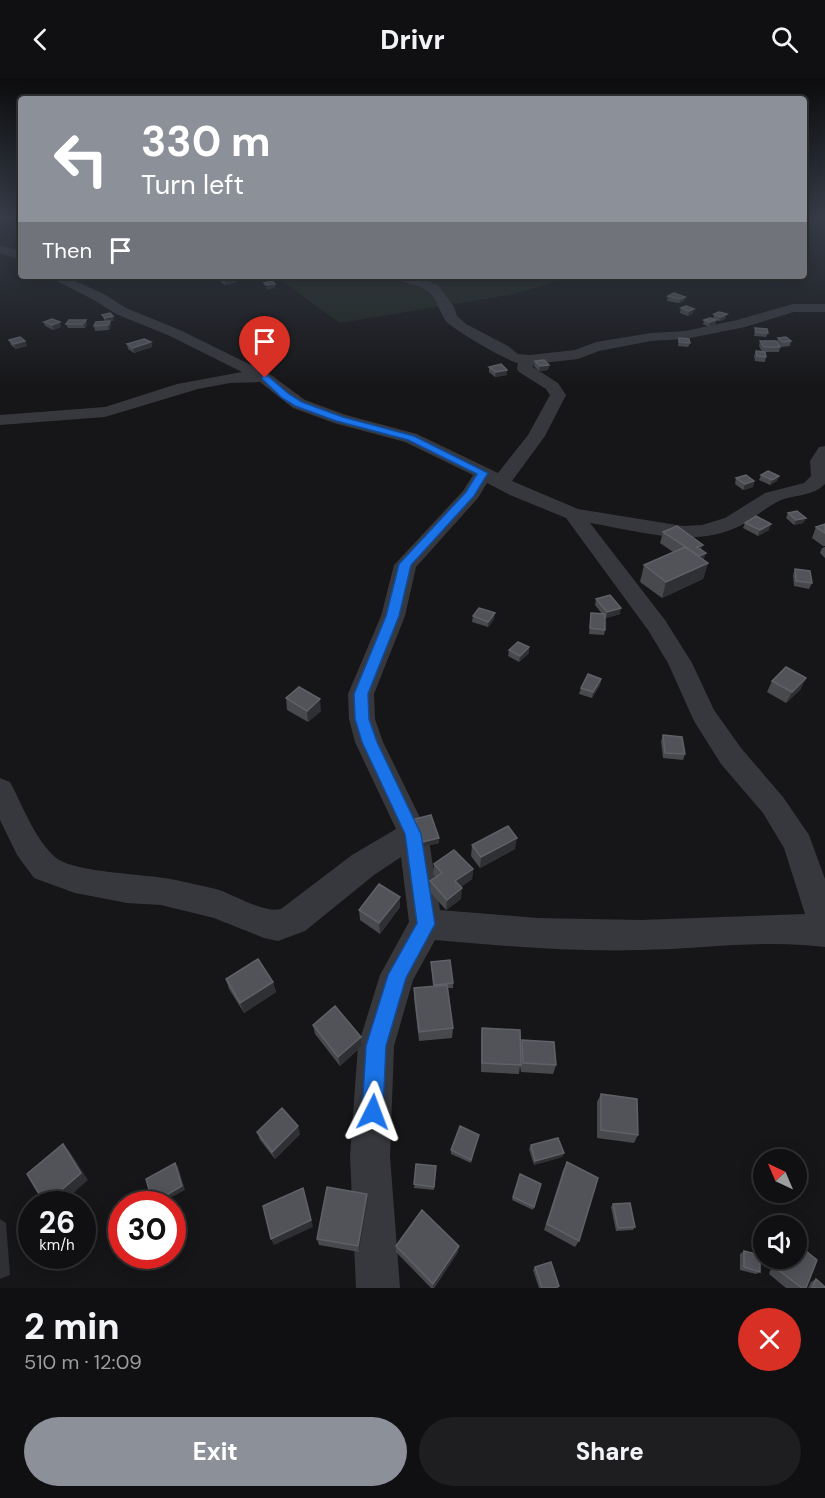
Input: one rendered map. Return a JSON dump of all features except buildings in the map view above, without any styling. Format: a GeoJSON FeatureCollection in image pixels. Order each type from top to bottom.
{"type":"FeatureCollection","features":[{"type":"Feature","properties":{"kind":"street"},"geometry":{"type":"LineString","coordinates":[[60,279],[99,297],[121,311],[175,333],[265,378],[299,404],[340,419],[411,438],[492,478],[573,514],[683,532],[704,531],[732,522],[771,497],[811,488],[821,477],[819,461],[825,451]]}},
{"type":"Feature","properties":{"kind":"street"},"geometry":{"type":"LineString","coordinates":[[410,279],[433,288],[447,307],[448,314],[461,327],[506,350],[513,362],[528,364],[578,354],[596,347],[651,337],[685,335],[740,324],[793,308],[825,308]]}},
{"type":"Feature","properties":{"kind":"street"},"geometry":{"type":"LineString","coordinates":[[378,1288],[370,1156],[376,1046],[397,975],[426,924],[413,834],[369,742],[362,719],[361,694],[393,616],[405,564],[471,494],[492,478],[536,436],[558,395],[552,386],[528,364]]}},
{"type":"Feature","properties":{"kind":"street"},"geometry":{"type":"LineString","coordinates":[[0,420],[105,412],[116,410],[135,401],[231,378],[265,378]]}},
{"type":"Feature","properties":{"kind":"street"},"geometry":{"type":"LineString","coordinates":[[573,514],[657,626],[680,663],[703,714],[731,756],[773,805],[798,844],[825,920]]}},
{"type":"Feature","properties":{"kind":"street"},"geometry":{"type":"LineString","coordinates":[[0,790],[28,846],[45,868],[75,879],[127,889],[161,891],[217,904],[264,923],[278,926],[293,920],[363,865],[413,834]]}},
{"type":"Feature","properties":{"kind":"street"},"geometry":{"type":"LineString","coordinates":[[426,924],[537,933],[641,935],[794,928],[825,932]]}},
{"type":"Feature","properties":{"kind":"shaded area"},"geometry":{"type":"Polygon","coordinates":[[[278,279],[565,279],[514,294],[340,323],[278,279]]]}},
{"type":"Feature","properties":{"kind":"route"},"geometry":{"type":"LineString","coordinates":[[265,378],[299,404],[340,419],[411,438],[483,473],[471,494],[405,564],[393,616],[361,694],[362,719],[369,742],[413,834],[426,924],[397,975],[376,1046],[373,1112]]}}]}
